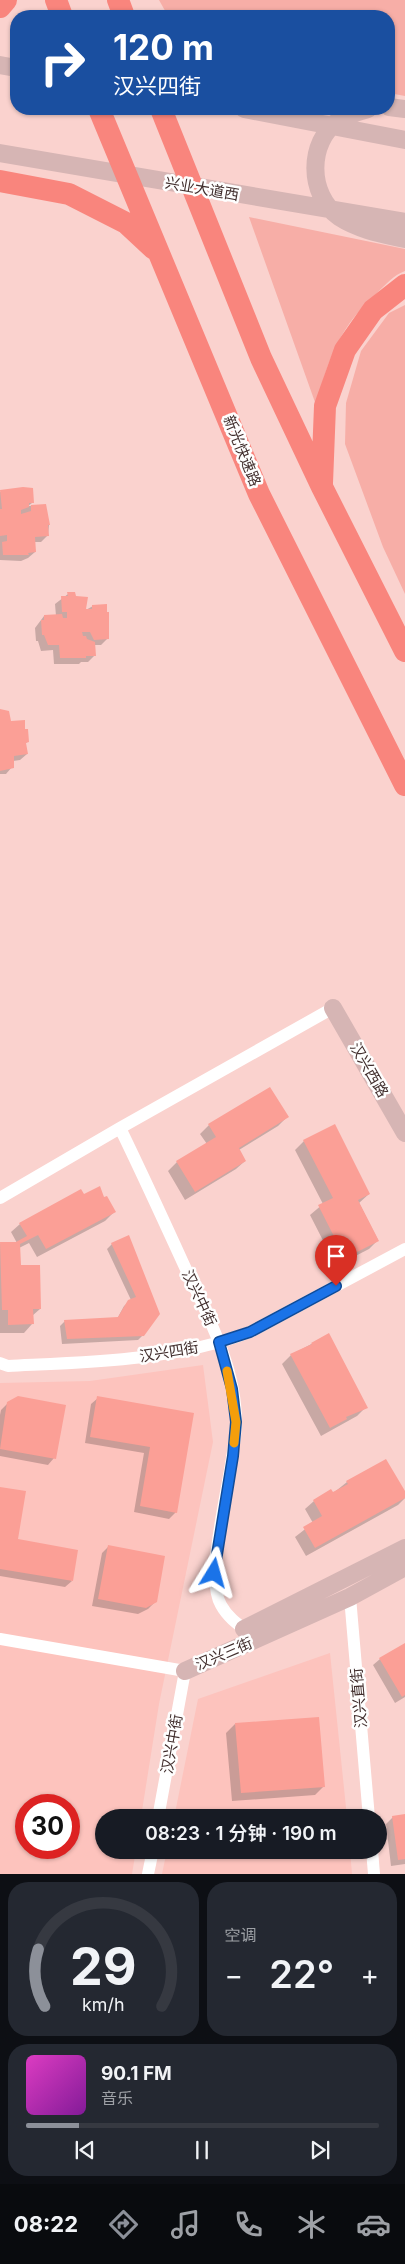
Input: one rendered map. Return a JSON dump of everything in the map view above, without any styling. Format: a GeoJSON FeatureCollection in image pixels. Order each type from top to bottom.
{"type":"FeatureCollection","features":[{"type":"Feature","properties":{"kind":"highway"},"geometry":{"type":"LineString","coordinates":[[0,7],[6,0]]}},
{"type":"Feature","properties":{"kind":"highway","name":"新光快速路"},"geometry":{"type":"LineString","coordinates":[[102,115],[259,494],[405,785]]}},
{"type":"Feature","properties":{"kind":"highway"},"geometry":{"type":"LineString","coordinates":[[163,115],[261,358],[322,487],[405,651]]}},
{"type":"Feature","properties":{"kind":"highway"},"geometry":{"type":"LineString","coordinates":[[0,181],[69,194],[126,224],[161,255]]}},
{"type":"Feature","properties":{"kind":"highway"},"geometry":{"type":"LineString","coordinates":[[322,487],[325,406],[342,358],[359,328],[373,310],[405,284]]}},
{"type":"Feature","properties":{"kind":"street"},"geometry":{"type":"LineString","coordinates":[[275,115],[405,140]]}},
{"type":"Feature","properties":{"kind":"street"},"geometry":{"type":"LineString","coordinates":[[352,115],[338,120],[321,140],[314,169],[323,200],[339,216],[369,231],[405,239]]}},
{"type":"Feature","properties":{"kind":"street","name":"兴业大道西"},"geometry":{"type":"LineString","coordinates":[[0,153],[405,222]]}},
{"type":"Feature","properties":{"kind":"street"},"geometry":{"type":"LineString","coordinates":[[0,1198],[333,1008]]}},
{"type":"Feature","properties":{"kind":"street","name":"汉兴西路"},"geometry":{"type":"LineString","coordinates":[[333,1008],[405,1133]]}},
{"type":"Feature","properties":{"kind":"street","name":"汉兴中街"},"geometry":{"type":"LineString","coordinates":[[120,1128],[219,1342],[232,1389],[236,1422],[233,1456],[214,1573],[215,1589],[220,1604],[228,1617],[259,1640]]}},
{"type":"Feature","properties":{"kind":"street","name":"汉兴四街"},"geometry":{"type":"LineString","coordinates":[[0,1363],[8,1366],[98,1362],[185,1351],[219,1342],[250,1332],[405,1249]]}},
{"type":"Feature","properties":{"kind":"street","name":"汉兴三街"},"geometry":{"type":"LineString","coordinates":[[244,1629],[349,1578],[405,1548]]}},
{"type":"Feature","properties":{"kind":"street","name":"汉兴三街"},"geometry":{"type":"LineString","coordinates":[[0,1638],[185,1671],[259,1640],[405,1567]]}},
{"type":"Feature","properties":{"kind":"street","name":"汉兴直街"},"geometry":{"type":"LineString","coordinates":[[349,1578],[368,1809]]}},
{"type":"Feature","properties":{"kind":"street","name":"汉兴中街"},"geometry":{"type":"LineString","coordinates":[[160,1809],[185,1671]]}},
{"type":"Feature","properties":{"kind":"street"},"geometry":{"type":"LineString","coordinates":[[148,1874],[150,1859]]}},
{"type":"Feature","properties":{"kind":"street"},"geometry":{"type":"LineString","coordinates":[[373,1859],[374,1874]]}},
{"type":"Feature","properties":{"kind":"shaded area"},"geometry":{"type":"Polygon","coordinates":[[[159,0],[405,0],[405,96],[395,94],[395,10],[165,10],[159,0]]]}},
{"type":"Feature","properties":{"kind":"shaded area"},"geometry":{"type":"Polygon","coordinates":[[[249,217],[405,249],[405,271],[390,280],[354,317],[345,330],[331,357],[316,405],[249,217]]]}},
{"type":"Feature","properties":{"kind":"shaded area"},"geometry":{"type":"Polygon","coordinates":[[[405,305],[405,594],[383,547],[345,444],[346,403],[361,351],[389,313],[405,305]]]}},
{"type":"Feature","properties":{"kind":"shaded area"},"geometry":{"type":"Polygon","coordinates":[[[203,1365],[213,1442],[159,1704],[142,1809],[95,1809],[95,1859],[134,1859],[132,1874],[0,1874],[0,1383],[90,1381],[203,1365]]]}},
{"type":"Feature","properties":{"kind":"shaded area"},"geometry":{"type":"Polygon","coordinates":[[[330,1653],[346,1809],[176,1809],[198,1699],[330,1653]]]}},
{"type":"Feature","properties":{"kind":"shaded area"},"geometry":{"type":"Polygon","coordinates":[[[165,1859],[351,1859],[352,1874],[162,1874],[165,1859]]]}},
{"type":"Feature","properties":{"kind":"building"},"geometry":{"type":"Polygon","coordinates":[[[23,487],[33,488],[34,503],[29,503],[29,507],[21,510],[21,514],[31,511],[31,505],[46,504],[50,525],[48,525],[49,536],[35,537],[36,552],[28,553],[29,555],[3,555],[2,542],[7,541],[7,535],[0,536],[0,509],[2,509],[0,490],[23,487]]]}},
{"type":"Feature","properties":{"kind":"building"},"geometry":{"type":"Polygon","coordinates":[[[67,592],[75,592],[76,596],[88,597],[86,609],[92,609],[92,605],[107,604],[107,612],[109,612],[109,639],[94,640],[90,632],[82,632],[83,636],[95,642],[96,656],[60,658],[59,645],[48,645],[44,635],[42,635],[41,620],[44,620],[44,615],[62,614],[63,618],[67,618],[67,612],[62,612],[61,596],[68,596],[67,592]]]}},
{"type":"Feature","properties":{"kind":"building"},"geometry":{"type":"Polygon","coordinates":[[[0,709],[9,711],[11,721],[25,720],[25,729],[28,729],[29,742],[26,743],[28,754],[14,756],[14,768],[0,771],[0,709]]]}},
{"type":"Feature","properties":{"kind":"building"},"geometry":{"type":"Polygon","coordinates":[[[270,1087],[289,1117],[239,1148],[246,1161],[195,1192],[176,1161],[216,1137],[208,1124],[270,1087]]]}},
{"type":"Feature","properties":{"kind":"building"},"geometry":{"type":"Polygon","coordinates":[[[335,1124],[370,1194],[358,1200],[379,1241],[345,1258],[318,1205],[333,1198],[303,1140],[335,1124]]]}},
{"type":"Feature","properties":{"kind":"building"},"geometry":{"type":"Polygon","coordinates":[[[100,1186],[104,1197],[107,1196],[116,1212],[46,1249],[38,1235],[20,1244],[21,1265],[40,1265],[41,1309],[33,1309],[34,1324],[8,1325],[8,1310],[2,1310],[0,1242],[16,1242],[27,1236],[19,1223],[81,1189],[84,1194],[100,1186]]]}},
{"type":"Feature","properties":{"kind":"building"},"geometry":{"type":"Polygon","coordinates":[[[129,1235],[160,1314],[144,1336],[67,1339],[64,1320],[118,1317],[128,1300],[136,1297],[111,1243],[129,1235]]]}},
{"type":"Feature","properties":{"kind":"building"},"geometry":{"type":"Polygon","coordinates":[[[329,1333],[368,1408],[346,1417],[347,1419],[330,1428],[290,1354],[312,1344],[329,1333]]]}},
{"type":"Feature","properties":{"kind":"building"},"geometry":{"type":"Polygon","coordinates":[[[18,1396],[66,1405],[56,1459],[0,1449],[7,1402],[18,1396]]]}},
{"type":"Feature","properties":{"kind":"building"},"geometry":{"type":"Polygon","coordinates":[[[97,1396],[194,1413],[177,1513],[140,1506],[150,1447],[90,1437],[97,1396]]]}},
{"type":"Feature","properties":{"kind":"building"},"geometry":{"type":"Polygon","coordinates":[[[386,1459],[405,1491],[405,1498],[315,1548],[303,1527],[322,1516],[313,1500],[331,1489],[333,1492],[348,1484],[346,1481],[386,1459]]]}},
{"type":"Feature","properties":{"kind":"building"},"geometry":{"type":"Polygon","coordinates":[[[0,1487],[26,1491],[18,1539],[78,1550],[73,1581],[0,1569],[0,1487]]]}},
{"type":"Feature","properties":{"kind":"building"},"geometry":{"type":"Polygon","coordinates":[[[108,1545],[165,1556],[157,1602],[146,1608],[98,1599],[108,1545]]]}},
{"type":"Feature","properties":{"kind":"building"},"geometry":{"type":"Polygon","coordinates":[[[405,1643],[405,1695],[402,1697],[379,1658],[405,1643]]]}},
{"type":"Feature","properties":{"kind":"building"},"geometry":{"type":"Polygon","coordinates":[[[319,1717],[325,1787],[241,1793],[235,1723],[319,1717]]]}},
{"type":"Feature","properties":{"kind":"building"},"geometry":{"type":"Polygon","coordinates":[[[405,1814],[405,1859],[398,1860],[392,1816],[405,1814]]]}},
{"type":"Feature","properties":{"kind":"slow traffic"},"geometry":{"type":"LineString","coordinates":[[227,1371],[232,1389],[236,1422],[234,1443]]}},
{"type":"Feature","properties":{"kind":"route"},"geometry":{"type":"LineString","coordinates":[[214,1573],[233,1456],[236,1422],[232,1389],[219,1342],[250,1332],[336,1286]]}}]}
